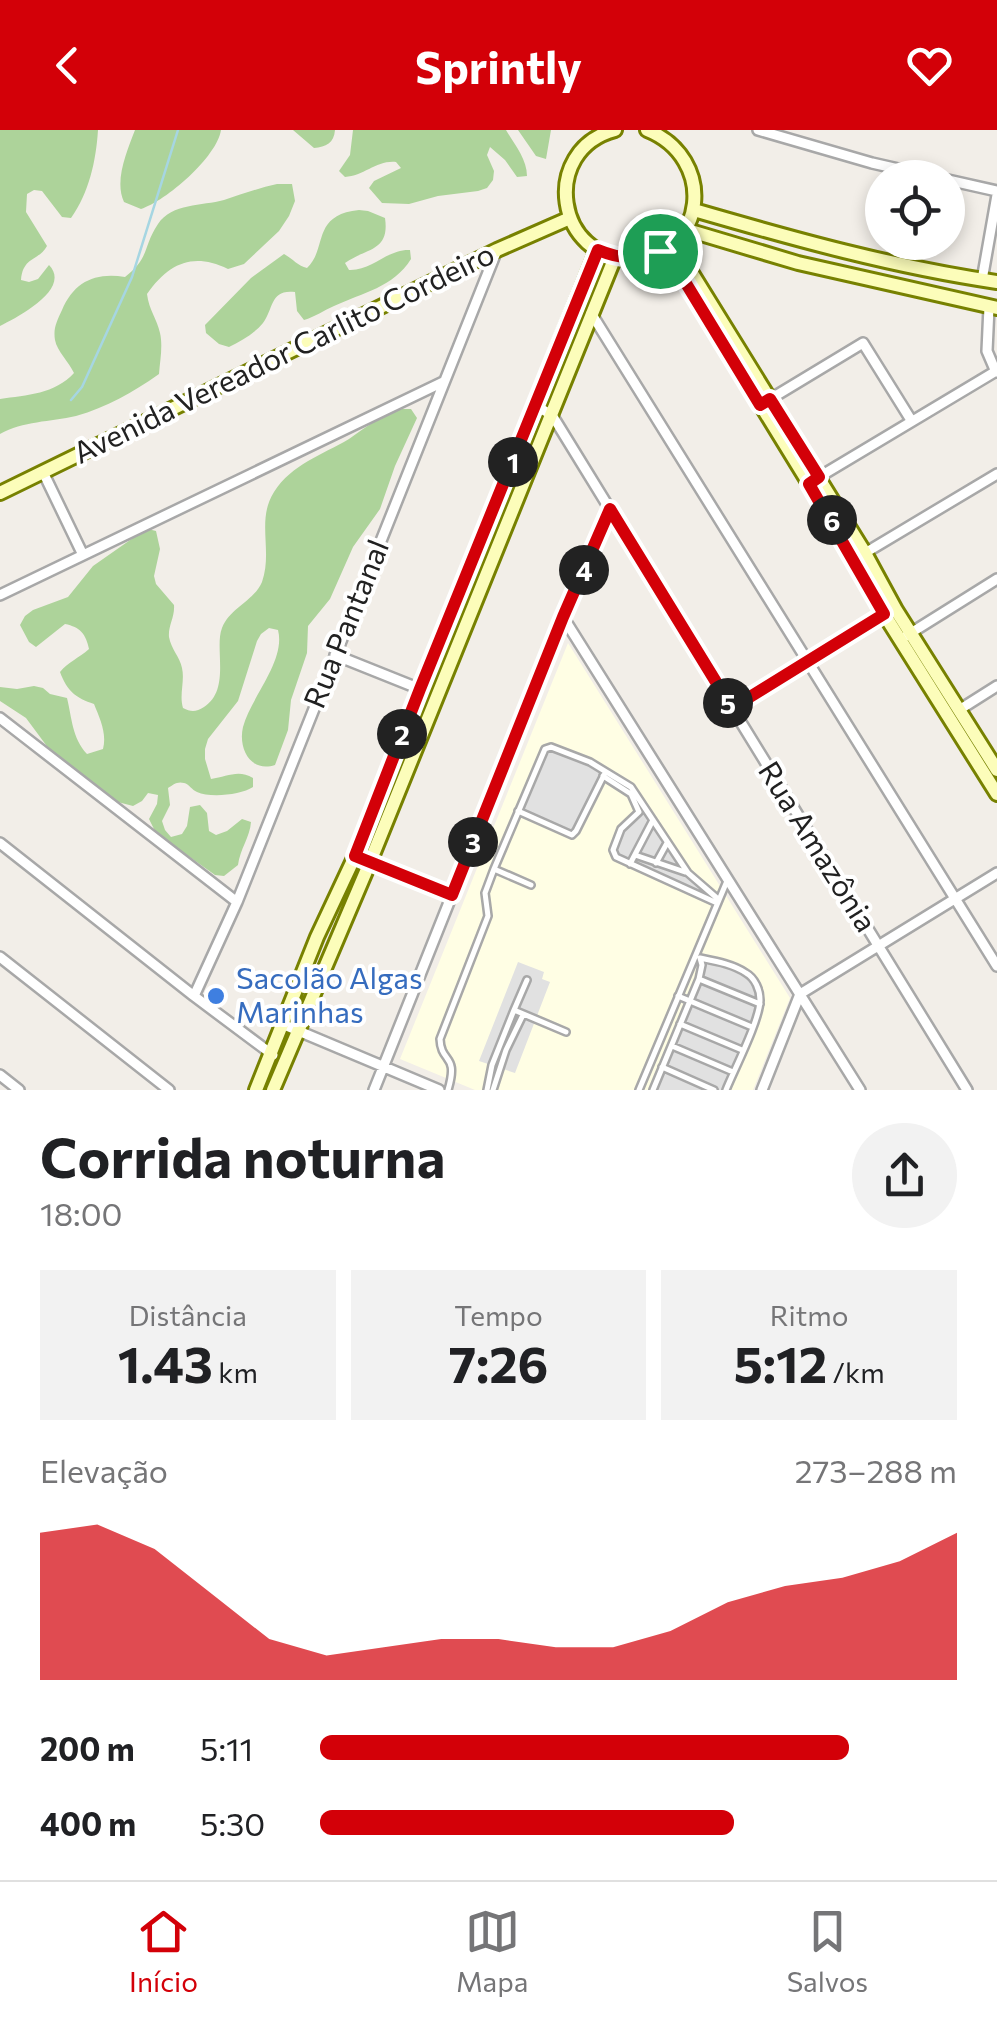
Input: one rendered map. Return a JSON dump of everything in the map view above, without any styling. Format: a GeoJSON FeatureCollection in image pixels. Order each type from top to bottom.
{"type":"FeatureCollection","features":[{"type":"Feature","properties":{"kind":"street"},"geometry":{"type":"LineString","coordinates":[[615,130],[591,140],[572,162],[565,190],[570,218],[586,241],[615,257],[630,259],[660,251],[681,234],[694,210],[696,192],[686,160],[675,146],[647,130]]}},
{"type":"Feature","properties":{"kind":"street"},"geometry":{"type":"LineString","coordinates":[[758,130],[865,161]]}},
{"type":"Feature","properties":{"kind":"street"},"geometry":{"type":"LineString","coordinates":[[694,210],[913,268],[990,281],[997,193],[965,185]]}},
{"type":"Feature","properties":{"kind":"street","name":"Avenida Vereador Carlito Cordeiro"},"geometry":{"type":"LineString","coordinates":[[0,493],[570,218]]}},
{"type":"Feature","properties":{"kind":"street"},"geometry":{"type":"LineString","coordinates":[[681,234],[993,307],[987,351],[996,372],[814,480]]}},
{"type":"Feature","properties":{"kind":"street"},"geometry":{"type":"LineString","coordinates":[[681,234],[680,254],[765,402]]}},
{"type":"Feature","properties":{"kind":"street","name":"Rua Pantanal"},"geometry":{"type":"LineString","coordinates":[[194,996],[237,902],[497,250]]}},
{"type":"Feature","properties":{"kind":"street"},"geometry":{"type":"LineString","coordinates":[[256,1090],[317,937],[355,856],[598,250]]}},
{"type":"Feature","properties":{"kind":"street"},"geometry":{"type":"LineString","coordinates":[[660,251],[673,262],[765,402],[890,612],[997,770]]}},
{"type":"Feature","properties":{"kind":"street"},"geometry":{"type":"LineString","coordinates":[[273,1090],[370,862],[615,257]]}},
{"type":"Feature","properties":{"kind":"street"},"geometry":{"type":"LineString","coordinates":[[907,289],[913,268]]}},
{"type":"Feature","properties":{"kind":"street"},"geometry":{"type":"LineString","coordinates":[[592,313],[997,966]]}},
{"type":"Feature","properties":{"kind":"street"},"geometry":{"type":"LineString","coordinates":[[765,402],[863,343],[911,420]]}},
{"type":"Feature","properties":{"kind":"street"},"geometry":{"type":"LineString","coordinates":[[0,596],[443,382]]}},
{"type":"Feature","properties":{"kind":"street","name":"Rua Amazônia"},"geometry":{"type":"LineString","coordinates":[[536,406],[552,416],[968,1090]]}},
{"type":"Feature","properties":{"kind":"street"},"geometry":{"type":"LineString","coordinates":[[43,472],[83,555]]}},
{"type":"Feature","properties":{"kind":"street"},"geometry":{"type":"LineString","coordinates":[[865,553],[997,474]]}},
{"type":"Feature","properties":{"kind":"street"},"geometry":{"type":"LineString","coordinates":[[814,480],[865,553],[890,612]]}},
{"type":"Feature","properties":{"kind":"street"},"geometry":{"type":"LineString","coordinates":[[374,1090],[610,509]]}},
{"type":"Feature","properties":{"kind":"street"},"geometry":{"type":"LineString","coordinates":[[906,636],[997,579]]}},
{"type":"Feature","properties":{"kind":"street"},"geometry":{"type":"LineString","coordinates":[[732,708],[890,612]]}},
{"type":"Feature","properties":{"kind":"street"},"geometry":{"type":"LineString","coordinates":[[563,617],[860,1090]]}},
{"type":"Feature","properties":{"kind":"street"},"geometry":{"type":"LineString","coordinates":[[906,636],[997,794]]}},
{"type":"Feature","properties":{"kind":"street"},"geometry":{"type":"LineString","coordinates":[[335,655],[420,689]]}},
{"type":"Feature","properties":{"kind":"street"},"geometry":{"type":"LineString","coordinates":[[959,710],[997,686]]}},
{"type":"Feature","properties":{"kind":"street"},"geometry":{"type":"LineString","coordinates":[[0,718],[237,902]]}},
{"type":"Feature","properties":{"kind":"street"},"geometry":{"type":"LineString","coordinates":[[0,843],[284,1063]]}},
{"type":"Feature","properties":{"kind":"street"},"geometry":{"type":"LineString","coordinates":[[355,856],[452,895]]}},
{"type":"Feature","properties":{"kind":"street"},"geometry":{"type":"LineString","coordinates":[[762,1090],[800,994],[997,873]]}},
{"type":"Feature","properties":{"kind":"street"},"geometry":{"type":"LineString","coordinates":[[0,957],[169,1090]]}},
{"type":"Feature","properties":{"kind":"street"},"geometry":{"type":"LineString","coordinates":[[282,1024],[438,1090]]}},
{"type":"Feature","properties":{"kind":"street"},"geometry":{"type":"LineString","coordinates":[[0,1075],[19,1090]]}},
{"type":"Feature","properties":{"kind":"lane"},"geometry":{"type":"LineString","coordinates":[[448,1090],[453,1066],[440,1038],[488,916],[485,893],[494,868],[545,749],[551,747],[631,787],[688,873],[717,901]]}},
{"type":"Feature","properties":{"kind":"lane"},"geometry":{"type":"LineString","coordinates":[[605,773],[625,789],[638,807],[638,816],[620,829],[614,842],[616,857],[717,901]]}},
{"type":"Feature","properties":{"kind":"lane"},"geometry":{"type":"LineString","coordinates":[[517,811],[572,834],[605,773]]}},
{"type":"Feature","properties":{"kind":"lane"},"geometry":{"type":"LineString","coordinates":[[630,864],[653,820]]}},
{"type":"Feature","properties":{"kind":"lane"},"geometry":{"type":"LineString","coordinates":[[656,863],[667,843]]}},
{"type":"Feature","properties":{"kind":"lane"},"geometry":{"type":"LineString","coordinates":[[635,855],[688,873]]}},
{"type":"Feature","properties":{"kind":"lane"},"geometry":{"type":"LineString","coordinates":[[494,868],[531,885]]}},
{"type":"Feature","properties":{"kind":"lane"},"geometry":{"type":"LineString","coordinates":[[639,1090],[728,878]]}},
{"type":"Feature","properties":{"kind":"lane"},"geometry":{"type":"LineString","coordinates":[[644,1078],[654,1087],[699,979],[702,965],[698,955]]}},
{"type":"Feature","properties":{"kind":"lane"},"geometry":{"type":"LineString","coordinates":[[698,955],[749,974],[756,984],[760,1004],[726,1090]]}},
{"type":"Feature","properties":{"kind":"lane"},"geometry":{"type":"LineString","coordinates":[[699,979],[760,1004]]}},
{"type":"Feature","properties":{"kind":"lane"},"geometry":{"type":"LineString","coordinates":[[491,1089],[495,1056],[528,980]]}},
{"type":"Feature","properties":{"kind":"lane"},"geometry":{"type":"LineString","coordinates":[[678,996],[752,1027]]}},
{"type":"Feature","properties":{"kind":"lane"},"geometry":{"type":"LineString","coordinates":[[514,1010],[566,1032]]}},
{"type":"Feature","properties":{"kind":"lane"},"geometry":{"type":"LineString","coordinates":[[491,1089],[523,1014]]}},
{"type":"Feature","properties":{"kind":"lane"},"geometry":{"type":"LineString","coordinates":[[680,1024],[742,1050]]}},
{"type":"Feature","properties":{"kind":"lane"},"geometry":{"type":"LineString","coordinates":[[661,1037],[733,1072]]}},
{"type":"Feature","properties":{"kind":"lane"},"geometry":{"type":"LineString","coordinates":[[662,1067],[714,1090]]}},
{"type":"Feature","properties":{"kind":"lane"},"geometry":{"type":"LineString","coordinates":[[491,1089],[504,1090]]}},
{"type":"Feature","properties":{"kind":"shaded area"},"geometry":{"type":"Polygon","coordinates":[[[568,643],[790,998],[753,1090],[475,1090],[400,1059],[568,643]]]}},
{"type":"Feature","properties":{"kind":"shaded area"},"geometry":{"type":"Polygon","coordinates":[[[547,748],[590,762],[631,787],[688,873],[718,899],[717,903],[620,859],[613,850],[617,835],[637,816],[630,794],[604,776],[572,835],[517,811],[547,748]]]}},
{"type":"Feature","properties":{"kind":"shaded area"},"geometry":{"type":"Polygon","coordinates":[[[697,951],[700,958],[749,974],[756,984],[760,1004],[726,1090],[653,1090],[699,979],[701,961],[697,951]]]}},
{"type":"Feature","properties":{"kind":"shaded area"},"geometry":{"type":"Polygon","coordinates":[[[518,962],[544,972],[542,979],[550,982],[515,1073],[479,1061],[518,962]]]}},
{"type":"Feature","properties":{"kind":"green space"},"geometry":{"type":"Polygon","coordinates":[[[0,130],[98,130],[90,176],[71,218],[62,217],[42,191],[27,194],[26,212],[47,246],[28,263],[21,280],[38,279],[49,265],[54,283],[40,301],[0,326],[0,130]]]}},
{"type":"Feature","properties":{"kind":"green space"},"geometry":{"type":"Polygon","coordinates":[[[135,130],[221,130],[210,153],[189,177],[141,209],[124,202],[120,185],[135,130]]]}},
{"type":"Feature","properties":{"kind":"green space"},"geometry":{"type":"Polygon","coordinates":[[[293,130],[335,130],[329,144],[314,148],[293,130]]]}},
{"type":"Feature","properties":{"kind":"green space"},"geometry":{"type":"Polygon","coordinates":[[[353,130],[506,130],[527,176],[517,177],[490,147],[487,155],[494,171],[487,188],[409,204],[382,203],[369,188],[374,181],[401,168],[396,162],[389,162],[345,177],[339,171],[350,155],[353,130]]]}},
{"type":"Feature","properties":{"kind":"green space"},"geometry":{"type":"Polygon","coordinates":[[[518,130],[551,130],[546,159],[536,156],[518,130]]]}},
{"type":"Feature","properties":{"kind":"green space"},"geometry":{"type":"Polygon","coordinates":[[[277,184],[292,184],[295,201],[289,216],[244,264],[228,269],[204,261],[183,264],[164,275],[147,294],[161,338],[159,374],[98,408],[0,434],[0,399],[49,389],[74,373],[58,348],[55,332],[67,300],[79,286],[104,276],[125,277],[142,258],[158,224],[171,212],[277,184]]]}},
{"type":"Feature","properties":{"kind":"green space"},"geometry":{"type":"Polygon","coordinates":[[[359,210],[385,218],[384,237],[375,248],[345,263],[349,270],[357,269],[410,250],[411,259],[396,276],[304,320],[297,311],[295,292],[281,293],[259,327],[229,347],[206,333],[205,325],[251,278],[284,254],[307,268],[327,225],[344,213],[359,210]]]}},
{"type":"Feature","properties":{"kind":"green space"},"geometry":{"type":"Polygon","coordinates":[[[402,409],[411,409],[417,418],[380,509],[353,547],[330,599],[308,626],[307,653],[275,765],[266,767],[253,762],[242,743],[247,715],[277,654],[278,630],[269,628],[257,641],[238,701],[208,739],[205,749],[211,779],[242,774],[253,778],[253,787],[217,795],[197,792],[182,783],[168,788],[170,805],[162,821],[171,837],[182,834],[190,807],[200,805],[207,813],[209,831],[216,835],[242,819],[251,822],[238,865],[224,876],[215,875],[156,833],[149,819],[158,795],[148,793],[133,806],[114,801],[77,775],[49,749],[26,718],[0,701],[0,687],[34,686],[67,698],[82,748],[87,754],[103,749],[101,721],[94,704],[73,693],[60,672],[89,649],[84,635],[65,624],[36,647],[20,625],[33,610],[68,597],[93,566],[133,538],[148,529],[156,531],[160,549],[154,576],[174,605],[169,637],[182,668],[183,708],[201,709],[217,690],[222,628],[262,582],[266,514],[274,492],[299,467],[402,409]]]}},
{"type":"Feature","properties":{"kind":"waterway"},"geometry":{"type":"LineString","coordinates":[[71,400],[82,387],[132,277],[178,130]]}},
{"type":"Feature","properties":{"kind":"place","name":"Sacolão Algas Marinhas"},"geometry":{"type":"Point","coordinates":[216,996]}},
{"type":"Feature","properties":{"kind":"route"},"geometry":{"type":"LineString","coordinates":[[598,250],[630,259],[660,251],[673,262],[760,405],[770,399],[819,477],[809,484],[884,614],[732,708],[610,509],[452,895],[355,856],[598,250]]}}]}
